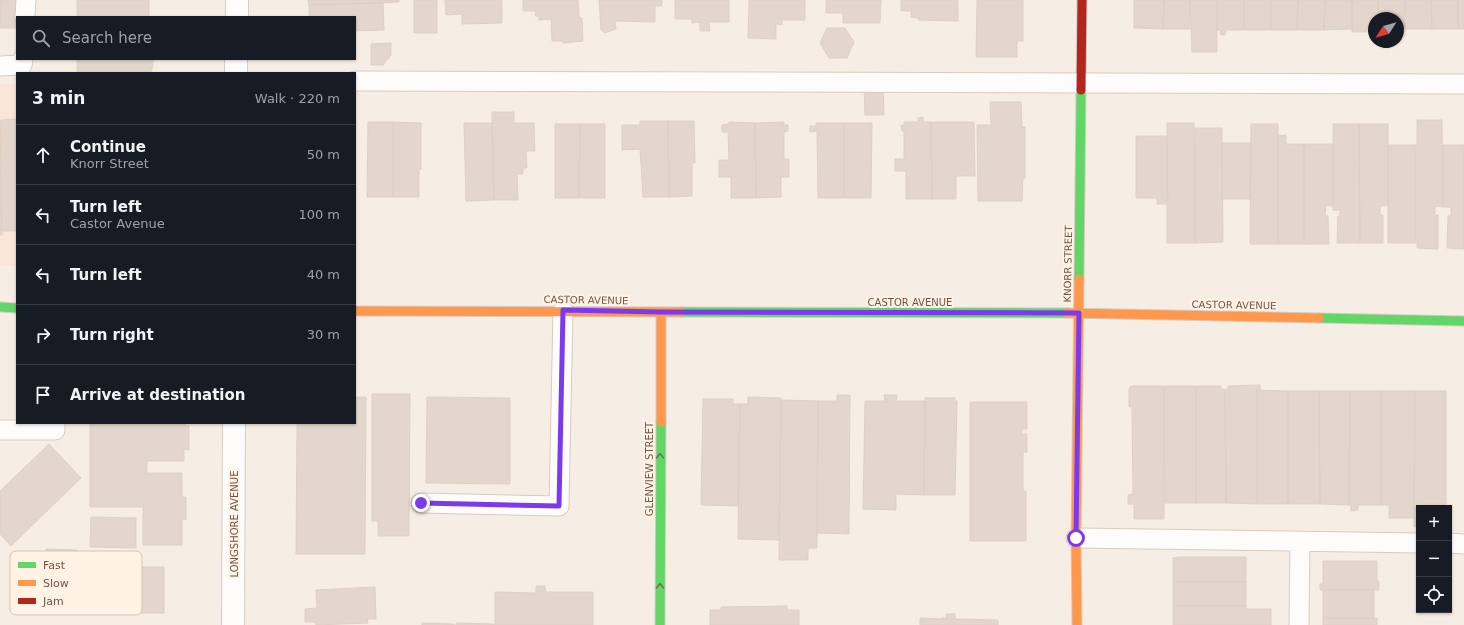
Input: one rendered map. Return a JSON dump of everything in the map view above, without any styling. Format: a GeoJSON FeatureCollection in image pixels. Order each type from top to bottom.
{"type":"FeatureCollection","features":[{"type":"Feature","properties":{"kind":"main road","name":"KNORR STREET"},"geometry":{"type":"LineString","coordinates":[[1077,625],[1076,538],[1082,0]]}},
{"type":"Feature","properties":{"kind":"main road"},"geometry":{"type":"LineString","coordinates":[[0,307],[16,308]]}},
{"type":"Feature","properties":{"kind":"main road","name":"CASTOR AVENUE"},"geometry":{"type":"LineString","coordinates":[[356,311],[563,310],[661,312],[1079,313],[1464,321]]}},
{"type":"Feature","properties":{"kind":"main road","name":"GLENVIEW STREET"},"geometry":{"type":"LineString","coordinates":[[660,625],[661,312]]}},
{"type":"Feature","properties":{"kind":"street"},"geometry":{"type":"LineString","coordinates":[[237,16],[238,0]]}},
{"type":"Feature","properties":{"kind":"street"},"geometry":{"type":"LineString","coordinates":[[236,60],[236,72]]}},
{"type":"Feature","properties":{"kind":"street","name":"LONGSHORE AVENUE"},"geometry":{"type":"LineString","coordinates":[[233,625],[234,424]]}},
{"type":"Feature","properties":{"kind":"lane"},"geometry":{"type":"LineString","coordinates":[[25,16],[26,0]]}},
{"type":"Feature","properties":{"kind":"lane"},"geometry":{"type":"LineString","coordinates":[[0,66],[22,65],[23,60]]}},
{"type":"Feature","properties":{"kind":"lane"},"geometry":{"type":"LineString","coordinates":[[356,81],[1464,84]]}},
{"type":"Feature","properties":{"kind":"lane"},"geometry":{"type":"LineString","coordinates":[[421,503],[559,506],[563,310]]}},
{"type":"Feature","properties":{"kind":"lane"},"geometry":{"type":"LineString","coordinates":[[0,430],[55,430],[54,424]]}},
{"type":"Feature","properties":{"kind":"lane"},"geometry":{"type":"LineString","coordinates":[[1076,538],[1416,543]]}},
{"type":"Feature","properties":{"kind":"lane"},"geometry":{"type":"LineString","coordinates":[[1299,625],[1300,541]]}},
{"type":"Feature","properties":{"kind":"lane"},"geometry":{"type":"LineString","coordinates":[[1452,543],[1464,544]]}},
{"type":"Feature","properties":{"kind":"shaded area"},"geometry":{"type":"Polygon","coordinates":[[[0,84],[16,84],[16,266],[0,265],[0,84]]]}},
{"type":"Feature","properties":{"kind":"building"},"geometry":{"type":"Polygon","coordinates":[[[0,0],[16,0],[16,28],[0,28],[0,0]]]}},
{"type":"Feature","properties":{"kind":"building"},"geometry":{"type":"Polygon","coordinates":[[[77,0],[149,0],[149,16],[77,16],[77,0]]]}},
{"type":"Feature","properties":{"kind":"building"},"geometry":{"type":"Polygon","coordinates":[[[308,0],[399,0],[399,2],[309,5],[308,0]]]}},
{"type":"Feature","properties":{"kind":"building"},"geometry":{"type":"Polygon","coordinates":[[[414,0],[437,0],[437,33],[414,33],[414,0]]]}},
{"type":"Feature","properties":{"kind":"building"},"geometry":{"type":"Polygon","coordinates":[[[445,0],[502,0],[502,23],[462,24],[462,14],[446,15],[445,0]]]}},
{"type":"Feature","properties":{"kind":"building"},"geometry":{"type":"Polygon","coordinates":[[[523,0],[578,0],[579,17],[582,18],[583,41],[563,43],[562,41],[552,41],[551,19],[539,20],[539,16],[535,16],[536,11],[523,11],[523,0]]]}},
{"type":"Feature","properties":{"kind":"building"},"geometry":{"type":"Polygon","coordinates":[[[599,0],[662,0],[662,6],[655,6],[655,22],[615,21],[616,29],[605,33],[601,30],[599,0]]]}},
{"type":"Feature","properties":{"kind":"building"},"geometry":{"type":"Polygon","coordinates":[[[675,0],[729,0],[729,22],[709,22],[710,31],[700,31],[700,22],[692,23],[692,19],[675,19],[675,0]]]}},
{"type":"Feature","properties":{"kind":"building"},"geometry":{"type":"Polygon","coordinates":[[[749,0],[805,0],[805,20],[782,20],[782,25],[776,24],[776,39],[748,38],[749,0]]]}},
{"type":"Feature","properties":{"kind":"building"},"geometry":{"type":"Polygon","coordinates":[[[826,0],[881,0],[880,23],[843,23],[843,13],[826,13],[826,0]]]}},
{"type":"Feature","properties":{"kind":"building"},"geometry":{"type":"Polygon","coordinates":[[[901,0],[958,0],[958,21],[919,20],[918,18],[911,17],[911,11],[901,11],[901,0]]]}},
{"type":"Feature","properties":{"kind":"building"},"geometry":{"type":"Polygon","coordinates":[[[977,0],[1023,0],[1023,41],[1017,41],[1017,57],[976,57],[977,0]]]}},
{"type":"Feature","properties":{"kind":"building"},"geometry":{"type":"Polygon","coordinates":[[[1134,0],[1164,0],[1163,29],[1134,28],[1134,0]]]}},
{"type":"Feature","properties":{"kind":"building"},"geometry":{"type":"Polygon","coordinates":[[[1164,0],[1190,0],[1190,29],[1163,29],[1164,0]]]}},
{"type":"Feature","properties":{"kind":"building"},"geometry":{"type":"Polygon","coordinates":[[[1190,0],[1217,0],[1217,52],[1192,52],[1190,0]]]}},
{"type":"Feature","properties":{"kind":"building"},"geometry":{"type":"Polygon","coordinates":[[[1217,0],[1244,0],[1244,30],[1226,30],[1225,35],[1221,35],[1220,30],[1217,30],[1217,0]]]}},
{"type":"Feature","properties":{"kind":"building"},"geometry":{"type":"Polygon","coordinates":[[[1244,0],[1271,0],[1271,30],[1244,30],[1244,0]]]}},
{"type":"Feature","properties":{"kind":"building"},"geometry":{"type":"Polygon","coordinates":[[[1271,0],[1298,0],[1297,30],[1271,30],[1271,0]]]}},
{"type":"Feature","properties":{"kind":"building"},"geometry":{"type":"Polygon","coordinates":[[[1298,0],[1325,0],[1324,30],[1297,30],[1298,0]]]}},
{"type":"Feature","properties":{"kind":"building"},"geometry":{"type":"Polygon","coordinates":[[[1325,0],[1352,0],[1352,29],[1324,30],[1325,0]]]}},
{"type":"Feature","properties":{"kind":"building"},"geometry":{"type":"Polygon","coordinates":[[[1352,0],[1378,0],[1378,12],[1368,12],[1367,32],[1352,32],[1352,0]]]}},
{"type":"Feature","properties":{"kind":"building"},"geometry":{"type":"Polygon","coordinates":[[[1378,0],[1405,0],[1405,29],[1404,12],[1378,12],[1378,0]]]}},
{"type":"Feature","properties":{"kind":"building"},"geometry":{"type":"Polygon","coordinates":[[[1405,0],[1431,0],[1432,29],[1405,29],[1405,0]]]}},
{"type":"Feature","properties":{"kind":"building"},"geometry":{"type":"Polygon","coordinates":[[[1431,0],[1458,0],[1458,29],[1432,29],[1431,0]]]}},
{"type":"Feature","properties":{"kind":"building"},"geometry":{"type":"Polygon","coordinates":[[[1458,0],[1464,0],[1464,29],[1458,29],[1458,0]]]}},
{"type":"Feature","properties":{"kind":"building"},"geometry":{"type":"Polygon","coordinates":[[[383,3],[384,30],[356,31],[356,16],[309,16],[309,5],[383,3]]]}},
{"type":"Feature","properties":{"kind":"building"},"geometry":{"type":"Polygon","coordinates":[[[827,28],[845,28],[854,42],[847,58],[829,58],[820,43],[827,28]]]}},
{"type":"Feature","properties":{"kind":"building"},"geometry":{"type":"Polygon","coordinates":[[[391,43],[391,55],[383,65],[371,65],[371,44],[391,43]]]}},
{"type":"Feature","properties":{"kind":"building"},"geometry":{"type":"Polygon","coordinates":[[[77,60],[153,60],[153,66],[150,72],[77,72],[77,60]]]}},
{"type":"Feature","properties":{"kind":"building"},"geometry":{"type":"Polygon","coordinates":[[[883,85],[884,115],[865,115],[864,86],[883,85]]]}},
{"type":"Feature","properties":{"kind":"building"},"geometry":{"type":"Polygon","coordinates":[[[990,102],[1021,102],[1022,127],[1025,127],[1025,178],[1023,178],[1022,201],[978,201],[977,125],[991,125],[990,102]]]}},
{"type":"Feature","properties":{"kind":"building"},"geometry":{"type":"Polygon","coordinates":[[[492,112],[514,112],[514,123],[534,123],[535,151],[526,151],[527,168],[523,168],[523,174],[517,174],[518,200],[494,200],[492,112]]]}},
{"type":"Feature","properties":{"kind":"building"},"geometry":{"type":"Polygon","coordinates":[[[923,117],[923,122],[931,122],[932,199],[906,199],[906,171],[895,171],[895,159],[904,159],[904,131],[902,131],[901,125],[904,126],[904,122],[918,122],[918,118],[923,117]]]}},
{"type":"Feature","properties":{"kind":"building"},"geometry":{"type":"Polygon","coordinates":[[[16,119],[16,231],[2,231],[1,120],[16,119]]]}},
{"type":"Feature","properties":{"kind":"building"},"geometry":{"type":"Polygon","coordinates":[[[0,120],[2,231],[2,235],[0,235],[0,120]]]}},
{"type":"Feature","properties":{"kind":"building"},"geometry":{"type":"Polygon","coordinates":[[[1417,120],[1442,120],[1443,207],[1435,206],[1435,215],[1438,215],[1438,249],[1417,248],[1417,120]]]}},
{"type":"Feature","properties":{"kind":"building"},"geometry":{"type":"Polygon","coordinates":[[[640,121],[668,121],[669,197],[643,197],[640,149],[622,150],[622,125],[640,125],[640,121]]]}},
{"type":"Feature","properties":{"kind":"building"},"geometry":{"type":"Polygon","coordinates":[[[668,121],[694,121],[695,163],[692,163],[692,196],[669,197],[668,121]]]}},
{"type":"Feature","properties":{"kind":"building"},"geometry":{"type":"Polygon","coordinates":[[[368,122],[393,122],[393,197],[367,197],[368,122]]]}},
{"type":"Feature","properties":{"kind":"building"},"geometry":{"type":"Polygon","coordinates":[[[393,122],[421,123],[421,169],[419,170],[419,197],[393,197],[393,122]]]}},
{"type":"Feature","properties":{"kind":"building"},"geometry":{"type":"Polygon","coordinates":[[[729,122],[755,123],[756,198],[731,198],[731,177],[719,177],[719,160],[729,160],[728,132],[722,132],[722,125],[729,124],[729,122]]]}},
{"type":"Feature","properties":{"kind":"building"},"geometry":{"type":"Polygon","coordinates":[[[784,122],[784,125],[788,125],[788,131],[784,132],[784,159],[789,159],[789,177],[781,177],[781,197],[756,198],[755,123],[784,122]]]}},
{"type":"Feature","properties":{"kind":"building"},"geometry":{"type":"Polygon","coordinates":[[[931,122],[974,122],[975,176],[956,176],[956,199],[932,199],[931,122]]]}},
{"type":"Feature","properties":{"kind":"building"},"geometry":{"type":"Polygon","coordinates":[[[464,123],[492,123],[494,200],[466,201],[464,123]]]}},
{"type":"Feature","properties":{"kind":"building"},"geometry":{"type":"Polygon","coordinates":[[[816,123],[844,123],[844,198],[818,198],[817,131],[810,132],[810,126],[816,126],[816,123]]]}},
{"type":"Feature","properties":{"kind":"building"},"geometry":{"type":"Polygon","coordinates":[[[844,123],[872,123],[871,198],[844,198],[844,123]]]}},
{"type":"Feature","properties":{"kind":"building"},"geometry":{"type":"Polygon","coordinates":[[[1167,123],[1194,123],[1195,243],[1167,243],[1167,123]]]}},
{"type":"Feature","properties":{"kind":"building"},"geometry":{"type":"Polygon","coordinates":[[[555,124],[580,124],[579,198],[555,198],[555,124]]]}},
{"type":"Feature","properties":{"kind":"building"},"geometry":{"type":"Polygon","coordinates":[[[580,124],[605,124],[605,198],[579,198],[580,124]]]}},
{"type":"Feature","properties":{"kind":"building"},"geometry":{"type":"Polygon","coordinates":[[[1251,124],[1278,124],[1278,244],[1250,244],[1251,124]]]}},
{"type":"Feature","properties":{"kind":"building"},"geometry":{"type":"Polygon","coordinates":[[[1333,124],[1359,124],[1360,243],[1337,243],[1338,216],[1340,216],[1340,210],[1333,210],[1333,124]]]}},
{"type":"Feature","properties":{"kind":"building"},"geometry":{"type":"Polygon","coordinates":[[[1359,124],[1388,124],[1388,205],[1380,206],[1380,215],[1383,215],[1383,243],[1360,243],[1359,124]]]}},
{"type":"Feature","properties":{"kind":"building"},"geometry":{"type":"Polygon","coordinates":[[[1195,128],[1222,128],[1223,242],[1195,243],[1195,128]]]}},
{"type":"Feature","properties":{"kind":"building"},"geometry":{"type":"Polygon","coordinates":[[[1286,135],[1286,144],[1304,144],[1304,244],[1278,244],[1278,136],[1286,135]]]}},
{"type":"Feature","properties":{"kind":"building"},"geometry":{"type":"Polygon","coordinates":[[[1136,136],[1167,136],[1168,204],[1157,204],[1157,198],[1136,198],[1136,136]]]}},
{"type":"Feature","properties":{"kind":"building"},"geometry":{"type":"Polygon","coordinates":[[[1222,143],[1251,143],[1250,199],[1222,199],[1222,143]]]}},
{"type":"Feature","properties":{"kind":"building"},"geometry":{"type":"Polygon","coordinates":[[[1304,144],[1333,144],[1333,206],[1326,205],[1325,216],[1328,216],[1329,244],[1304,244],[1304,144]]]}},
{"type":"Feature","properties":{"kind":"building"},"geometry":{"type":"Polygon","coordinates":[[[1388,145],[1416,145],[1416,243],[1388,243],[1388,145]]]}},
{"type":"Feature","properties":{"kind":"building"},"geometry":{"type":"Polygon","coordinates":[[[1443,145],[1464,145],[1464,249],[1447,248],[1448,216],[1451,216],[1451,207],[1443,207],[1443,145]]]}},
{"type":"Feature","properties":{"kind":"building"},"geometry":{"type":"Polygon","coordinates":[[[1260,385],[1260,390],[1257,390],[1257,504],[1226,503],[1225,390],[1228,389],[1228,386],[1260,385]]]}},
{"type":"Feature","properties":{"kind":"building"},"geometry":{"type":"Polygon","coordinates":[[[1131,386],[1164,386],[1164,519],[1134,519],[1134,504],[1128,504],[1128,495],[1133,494],[1132,407],[1129,407],[1129,389],[1131,386]]]}},
{"type":"Feature","properties":{"kind":"building"},"geometry":{"type":"Polygon","coordinates":[[[1164,386],[1196,386],[1196,503],[1165,503],[1164,386]]]}},
{"type":"Feature","properties":{"kind":"building"},"geometry":{"type":"Polygon","coordinates":[[[1196,386],[1221,386],[1221,389],[1225,390],[1226,503],[1196,503],[1196,386]]]}},
{"type":"Feature","properties":{"kind":"building"},"geometry":{"type":"Polygon","coordinates":[[[1257,390],[1288,391],[1288,504],[1257,504],[1257,390]]]}},
{"type":"Feature","properties":{"kind":"building"},"geometry":{"type":"Polygon","coordinates":[[[1288,391],[1319,391],[1320,504],[1288,504],[1288,391]]]}},
{"type":"Feature","properties":{"kind":"building"},"geometry":{"type":"Polygon","coordinates":[[[1319,391],[1350,391],[1349,505],[1320,504],[1319,391]]]}},
{"type":"Feature","properties":{"kind":"building"},"geometry":{"type":"Polygon","coordinates":[[[1350,391],[1381,391],[1381,505],[1358,505],[1358,510],[1351,511],[1351,505],[1349,505],[1350,391]]]}},
{"type":"Feature","properties":{"kind":"building"},"geometry":{"type":"Polygon","coordinates":[[[1381,391],[1415,391],[1414,518],[1389,518],[1389,505],[1381,505],[1381,391]]]}},
{"type":"Feature","properties":{"kind":"building"},"geometry":{"type":"Polygon","coordinates":[[[1415,391],[1446,391],[1446,505],[1416,505],[1416,527],[1414,527],[1415,391]]]}},
{"type":"Feature","properties":{"kind":"building"},"geometry":{"type":"Polygon","coordinates":[[[372,394],[410,394],[409,536],[378,536],[378,521],[372,521],[372,394]]]}},
{"type":"Feature","properties":{"kind":"building"},"geometry":{"type":"Polygon","coordinates":[[[837,395],[850,395],[849,534],[817,533],[818,401],[837,401],[837,395]]]}},
{"type":"Feature","properties":{"kind":"building"},"geometry":{"type":"Polygon","coordinates":[[[884,395],[897,395],[896,401],[925,401],[924,495],[896,494],[896,510],[863,509],[865,401],[885,401],[884,395]]]}},
{"type":"Feature","properties":{"kind":"building"},"geometry":{"type":"Polygon","coordinates":[[[356,397],[366,397],[365,554],[296,554],[297,424],[356,424],[356,397]]]}},
{"type":"Feature","properties":{"kind":"building"},"geometry":{"type":"Polygon","coordinates":[[[427,397],[510,398],[510,484],[426,483],[427,397]]]}},
{"type":"Feature","properties":{"kind":"building"},"geometry":{"type":"Polygon","coordinates":[[[748,397],[781,398],[779,540],[738,539],[740,404],[748,404],[748,397]]]}},
{"type":"Feature","properties":{"kind":"building"},"geometry":{"type":"Polygon","coordinates":[[[925,398],[955,398],[955,401],[957,401],[955,495],[924,495],[925,398]]]}},
{"type":"Feature","properties":{"kind":"building"},"geometry":{"type":"Polygon","coordinates":[[[703,399],[733,399],[733,404],[740,404],[738,506],[701,505],[703,399]]]}},
{"type":"Feature","properties":{"kind":"building"},"geometry":{"type":"Polygon","coordinates":[[[781,400],[818,401],[817,548],[808,548],[808,560],[779,560],[781,400]]]}},
{"type":"Feature","properties":{"kind":"building"},"geometry":{"type":"Polygon","coordinates":[[[970,402],[1027,402],[1027,429],[1022,429],[1022,434],[1027,434],[1027,452],[1023,452],[1023,491],[1026,491],[1026,541],[970,541],[970,402]]]}},
{"type":"Feature","properties":{"kind":"building"},"geometry":{"type":"Polygon","coordinates":[[[90,424],[185,424],[185,426],[189,426],[189,450],[184,449],[184,461],[147,461],[147,473],[182,473],[182,497],[186,497],[186,519],[182,520],[182,545],[143,545],[143,507],[90,507],[90,424]]]}},
{"type":"Feature","properties":{"kind":"building"},"geometry":{"type":"Polygon","coordinates":[[[49,444],[81,478],[11,546],[0,534],[0,491],[49,444]]]}},
{"type":"Feature","properties":{"kind":"building"},"geometry":{"type":"Polygon","coordinates":[[[91,517],[136,518],[136,548],[90,547],[91,517]]]}},
{"type":"Feature","properties":{"kind":"building"},"geometry":{"type":"Polygon","coordinates":[[[46,549],[77,550],[77,551],[46,551],[46,549]]]}},
{"type":"Feature","properties":{"kind":"building"},"geometry":{"type":"Polygon","coordinates":[[[1246,557],[1246,582],[1173,582],[1173,558],[1246,557]]]}},
{"type":"Feature","properties":{"kind":"building"},"geometry":{"type":"Polygon","coordinates":[[[1323,561],[1377,561],[1377,581],[1379,581],[1379,590],[1320,590],[1320,584],[1323,584],[1323,561]]]}},
{"type":"Feature","properties":{"kind":"building"},"geometry":{"type":"Polygon","coordinates":[[[142,567],[164,567],[164,613],[142,613],[142,567]]]}},
{"type":"Feature","properties":{"kind":"building"},"geometry":{"type":"Polygon","coordinates":[[[1173,582],[1246,582],[1246,606],[1173,606],[1173,582]]]}},
{"type":"Feature","properties":{"kind":"building"},"geometry":{"type":"Polygon","coordinates":[[[536,586],[545,586],[546,592],[593,592],[593,625],[456,625],[456,623],[495,624],[495,592],[536,593],[536,586]]]}},
{"type":"Feature","properties":{"kind":"building"},"geometry":{"type":"Polygon","coordinates":[[[375,587],[376,619],[367,619],[368,623],[316,625],[316,622],[305,622],[305,609],[317,608],[316,590],[375,587]]]}},
{"type":"Feature","properties":{"kind":"building"},"geometry":{"type":"Polygon","coordinates":[[[1323,590],[1374,590],[1374,618],[1323,618],[1323,590]]]}},
{"type":"Feature","properties":{"kind":"building"},"geometry":{"type":"Polygon","coordinates":[[[787,606],[787,610],[799,610],[799,625],[710,625],[710,610],[721,610],[721,607],[787,606]]]}},
{"type":"Feature","properties":{"kind":"building"},"geometry":{"type":"Polygon","coordinates":[[[1173,606],[1246,606],[1246,609],[1271,609],[1271,625],[1173,625],[1173,606]]]}},
{"type":"Feature","properties":{"kind":"building"},"geometry":{"type":"Polygon","coordinates":[[[946,614],[955,614],[955,619],[998,620],[998,625],[920,625],[920,618],[942,619],[946,618],[946,614]]]}},
{"type":"Feature","properties":{"kind":"building"},"geometry":{"type":"Polygon","coordinates":[[[1323,618],[1377,618],[1377,625],[1323,625],[1323,618]]]}},
{"type":"Feature","properties":{"kind":"building"},"geometry":{"type":"Polygon","coordinates":[[[422,623],[454,624],[454,625],[422,625],[422,623]]]}},
{"type":"Feature","properties":{"kind":"traffic: fast"},"geometry":{"type":"LineString","coordinates":[[1079,279],[1081,90]]}},
{"type":"Feature","properties":{"kind":"traffic: fast"},"geometry":{"type":"LineString","coordinates":[[0,307],[16,308]]}},
{"type":"Feature","properties":{"kind":"traffic: fast"},"geometry":{"type":"LineString","coordinates":[[681,312],[1067,313]]}},
{"type":"Feature","properties":{"kind":"traffic: fast"},"geometry":{"type":"LineString","coordinates":[[1319,318],[1464,321]]}},
{"type":"Feature","properties":{"kind":"traffic: fast"},"geometry":{"type":"LineString","coordinates":[[660,625],[661,422]]}},
{"type":"Feature","properties":{"kind":"traffic: slow"},"geometry":{"type":"LineString","coordinates":[[1077,625],[1076,538],[1079,279]]}},
{"type":"Feature","properties":{"kind":"traffic: slow"},"geometry":{"type":"LineString","coordinates":[[356,311],[681,312]]}},
{"type":"Feature","properties":{"kind":"traffic: slow"},"geometry":{"type":"LineString","coordinates":[[661,313],[661,422]]}},
{"type":"Feature","properties":{"kind":"traffic: slow"},"geometry":{"type":"LineString","coordinates":[[1067,313],[1319,318]]}},
{"type":"Feature","properties":{"kind":"traffic: jam"},"geometry":{"type":"LineString","coordinates":[[1081,90],[1082,0]]}},
{"type":"Feature","properties":{"kind":"route"},"geometry":{"type":"LineString","coordinates":[[421,503],[559,506],[563,310],[661,312],[1079,313],[1076,538]]}}]}
